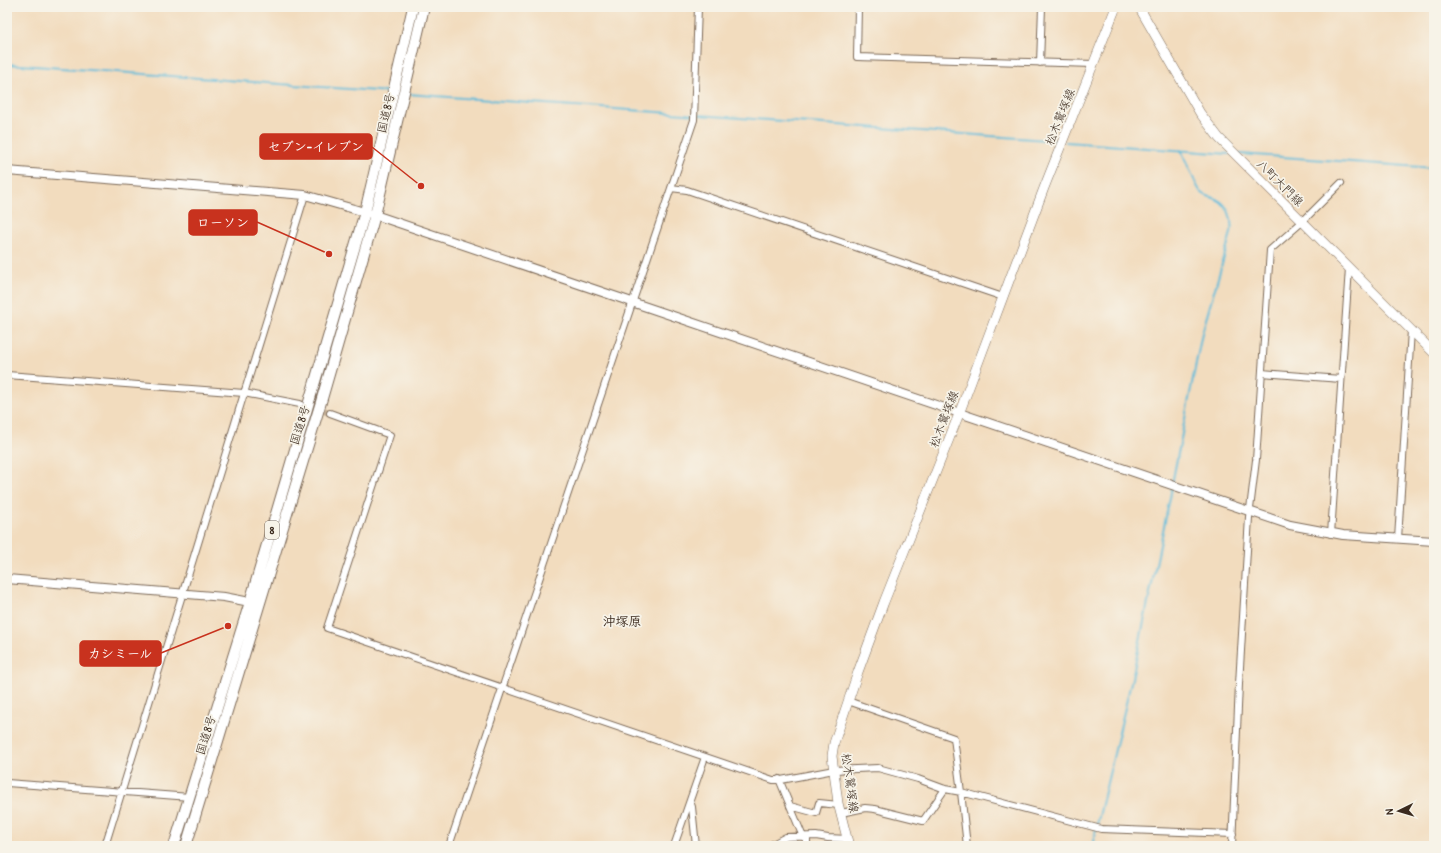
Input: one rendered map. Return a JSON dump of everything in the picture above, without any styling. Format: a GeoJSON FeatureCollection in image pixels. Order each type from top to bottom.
{"type":"FeatureCollection","features":[{"type":"Feature","properties":{"kind":"highway","name":"国道8号"},"geometry":{"type":"LineString","coordinates":[[186,846],[316,417],[375,215],[398,114],[413,7]]}},
{"type":"Feature","properties":{"kind":"highway","name":"国道8号"},"geometry":{"type":"LineString","coordinates":[[174,846],[250,602],[365,212],[388,112],[406,64],[424,7]]}},
{"type":"Feature","properties":{"kind":"main road","name":"松木鷲塚線"},"geometry":{"type":"LineString","coordinates":[[848,843],[840,809],[832,756],[834,743],[884,602],[959,414],[1058,153],[1116,7]]}},
{"type":"Feature","properties":{"kind":"main road","name":"八町大門線"},"geometry":{"type":"LineString","coordinates":[[1139,7],[1200,113],[1219,138],[1434,353]]}},
{"type":"Feature","properties":{"kind":"street"},"geometry":{"type":"LineString","coordinates":[[450,846],[694,120],[698,7]]}},
{"type":"Feature","properties":{"kind":"street"},"geometry":{"type":"LineString","coordinates":[[858,7],[857,57],[1094,64]]}},
{"type":"Feature","properties":{"kind":"street"},"geometry":{"type":"LineString","coordinates":[[1040,63],[1042,7]]}},
{"type":"Feature","properties":{"kind":"street"},"geometry":{"type":"LineString","coordinates":[[7,171],[305,195],[375,215],[959,414],[1249,512],[1301,528],[1331,534],[1434,542]]}},
{"type":"Feature","properties":{"kind":"street"},"geometry":{"type":"LineString","coordinates":[[1232,846],[1238,699],[1249,512],[1256,460],[1270,250],[1302,222],[1341,184]]}},
{"type":"Feature","properties":{"kind":"street"},"geometry":{"type":"LineString","coordinates":[[671,188],[687,190],[1003,297]]}},
{"type":"Feature","properties":{"kind":"street"},"geometry":{"type":"LineString","coordinates":[[105,846],[305,195]]}},
{"type":"Feature","properties":{"kind":"street"},"geometry":{"type":"LineString","coordinates":[[1331,534],[1349,268]]}},
{"type":"Feature","properties":{"kind":"street"},"geometry":{"type":"LineString","coordinates":[[1398,539],[1411,330]]}},
{"type":"Feature","properties":{"kind":"street"},"geometry":{"type":"LineString","coordinates":[[1262,373],[1341,378]]}},
{"type":"Feature","properties":{"kind":"street"},"geometry":{"type":"LineString","coordinates":[[7,375],[244,393],[300,404]]}},
{"type":"Feature","properties":{"kind":"street"},"geometry":{"type":"LineString","coordinates":[[330,413],[390,435],[326,628],[773,780],[834,770],[878,768],[945,789],[1101,829],[1233,834]]}},
{"type":"Feature","properties":{"kind":"street"},"geometry":{"type":"LineString","coordinates":[[7,579],[182,593],[224,597],[250,602]]}},
{"type":"Feature","properties":{"kind":"street"},"geometry":{"type":"LineString","coordinates":[[848,701],[954,738],[967,846]]}},
{"type":"Feature","properties":{"kind":"street"},"geometry":{"type":"LineString","coordinates":[[674,846],[705,757]]}},
{"type":"Feature","properties":{"kind":"street"},"geometry":{"type":"LineString","coordinates":[[779,779],[805,837],[807,846]]}},
{"type":"Feature","properties":{"kind":"street"},"geometry":{"type":"LineString","coordinates":[[7,783],[190,797]]}},
{"type":"Feature","properties":{"kind":"street"},"geometry":{"type":"LineString","coordinates":[[790,806],[816,813],[819,803],[840,809],[875,809],[923,821],[945,789]]}},
{"type":"Feature","properties":{"kind":"street"},"geometry":{"type":"LineString","coordinates":[[690,801],[696,846]]}},
{"type":"Feature","properties":{"kind":"street"},"geometry":{"type":"LineString","coordinates":[[769,846],[786,836],[816,836],[848,843]]}},
{"type":"Feature","properties":{"kind":"waterway"},"geometry":{"type":"LineString","coordinates":[[7,64],[390,92]]}},
{"type":"Feature","properties":{"kind":"waterway"},"geometry":{"type":"LineString","coordinates":[[408,94],[1060,141]]}},
{"type":"Feature","properties":{"kind":"waterway"},"geometry":{"type":"LineString","coordinates":[[1066,142],[1229,154]]}},
{"type":"Feature","properties":{"kind":"waterway"},"geometry":{"type":"LineString","coordinates":[[1172,484],[1202,333],[1231,233],[1231,218],[1227,209],[1216,199],[1201,192],[1181,150]]}},
{"type":"Feature","properties":{"kind":"waterway"},"geometry":{"type":"LineString","coordinates":[[1240,154],[1434,168]]}},
{"type":"Feature","properties":{"kind":"waterway"},"geometry":{"type":"LineString","coordinates":[[1092,846],[1133,674],[1172,488]]}},
{"type":"Feature","properties":{"kind":"tunnel"},"geometry":{"type":"LineString","coordinates":[[305,406],[330,413]]}},
{"type":"Feature","properties":{"kind":"place","name":"セブン-イレブン"},"geometry":{"type":"Point","coordinates":[421,186]}},
{"type":"Feature","properties":{"kind":"place","name":"ローソン"},"geometry":{"type":"Point","coordinates":[329,254]}},
{"type":"Feature","properties":{"kind":"place","name":"カシミール"},"geometry":{"type":"Point","coordinates":[228,626]}},
{"type":"Feature","properties":{"kind":"district","name":"沖塚原"},"geometry":{"type":"Point","coordinates":[622,621]}}]}
